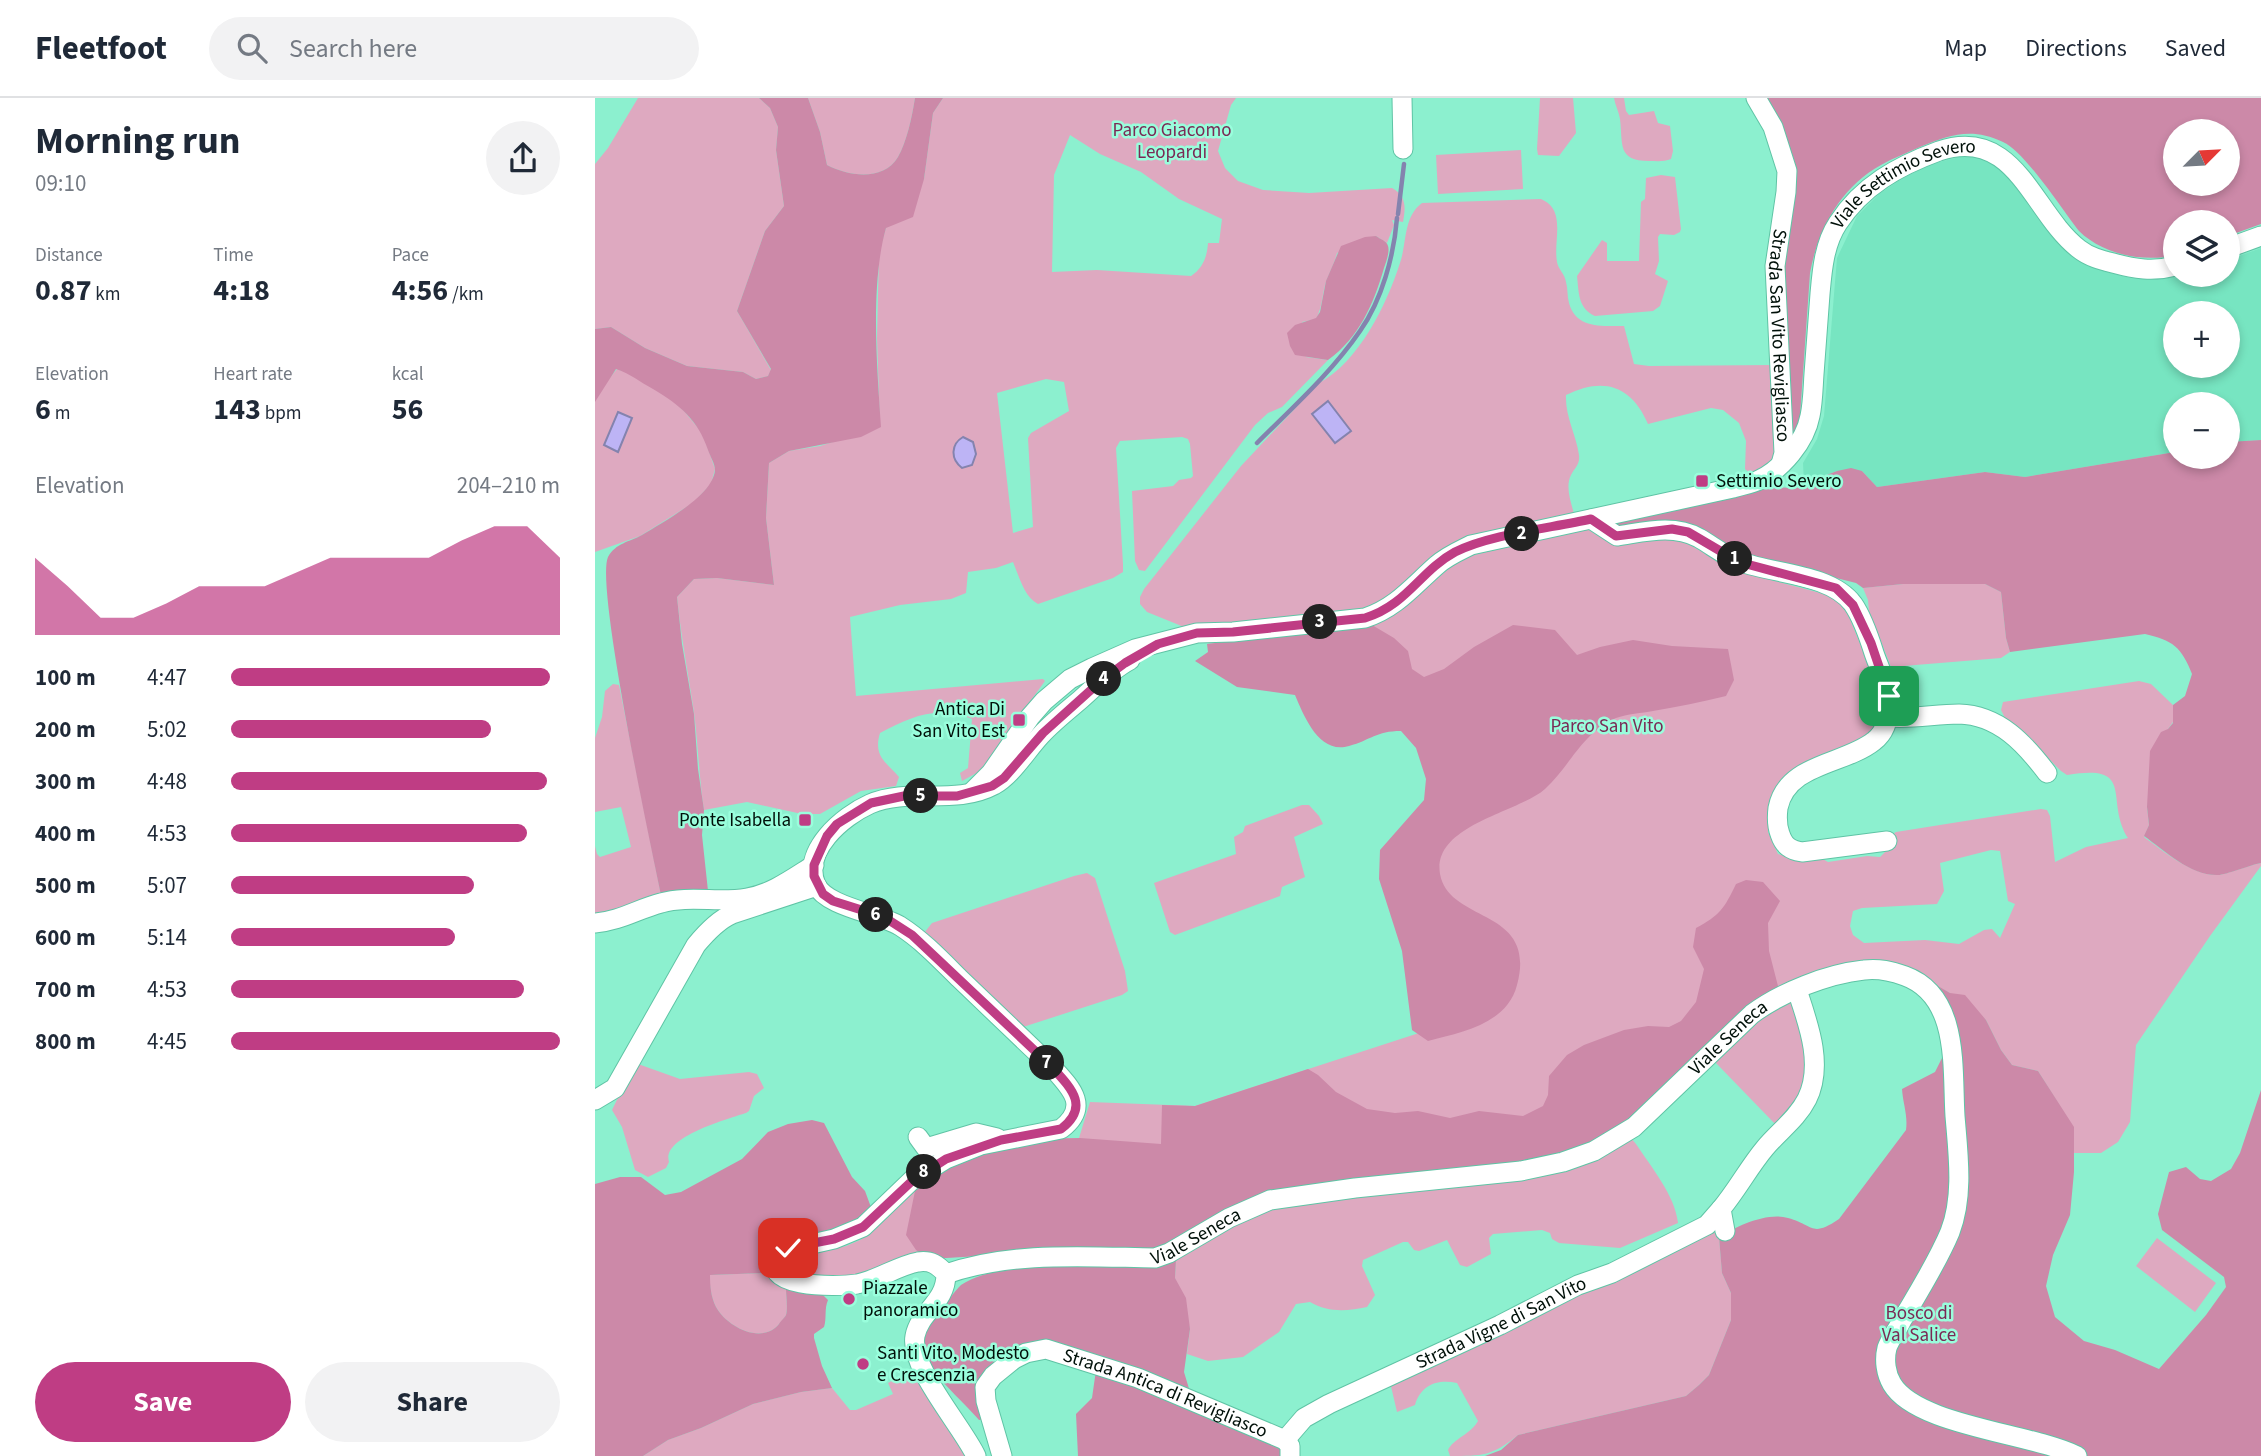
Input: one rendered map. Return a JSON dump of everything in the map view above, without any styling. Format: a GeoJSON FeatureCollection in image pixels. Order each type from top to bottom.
{"type":"FeatureCollection","features":[{"type":"Feature","properties":{"kind":"street"},"geometry":{"type":"LineString","coordinates":[[1402,98],[1403,149]]}},
{"type":"Feature","properties":{"kind":"street","name":"Strada San Vito Revigliasco"},"geometry":{"type":"LineString","coordinates":[[814,865],[827,836],[837,824],[871,803],[904,796],[957,796],[992,786],[1004,778],[1043,733],[1102,680],[1158,644],[1197,633],[1233,632],[1365,618],[1394,605],[1438,563],[1471,545],[1733,488],[1757,481],[1780,465],[1784,453],[1775,266],[1787,171],[1773,127],[1756,98]]}},
{"type":"Feature","properties":{"kind":"street","name":"Viale Settimio Severo"},"geometry":{"type":"LineString","coordinates":[[1780,465],[1799,442],[1811,414],[1822,272],[1829,240],[1837,224],[1858,198],[1876,182],[1902,167],[1950,148],[1975,147],[1990,151],[2005,160],[2017,172],[2067,238],[2082,251],[2095,259],[2133,269],[2163,268]]}},
{"type":"Feature","properties":{"kind":"street"},"geometry":{"type":"LineString","coordinates":[[2240,244],[2261,236]]}},
{"type":"Feature","properties":{"kind":"street"},"geometry":{"type":"LineString","coordinates":[[1591,519],[1616,536],[1672,529],[1688,532],[1739,562],[1836,588],[1853,605],[1871,643],[1889,696],[1889,717],[1884,730],[1875,741],[1795,779],[1781,797],[1777,812],[1778,831],[1785,845],[1793,851],[1802,852],[1887,841]]}},
{"type":"Feature","properties":{"kind":"street"},"geometry":{"type":"LineString","coordinates":[[1889,717],[1959,714],[1983,719],[2020,740],[2047,773]]}},
{"type":"Feature","properties":{"kind":"street"},"geometry":{"type":"LineString","coordinates":[[814,865],[817,886],[823,894],[833,901],[884,917],[912,935],[1051,1066],[1076,1097],[1075,1114],[1061,1129],[969,1149],[931,1167],[863,1227],[849,1234],[781,1251],[776,1256],[774,1267],[778,1276],[786,1280],[840,1286],[868,1281],[918,1262],[934,1262],[946,1274],[946,1285],[942,1296],[919,1326],[915,1346],[925,1374],[976,1456]]}},
{"type":"Feature","properties":{"kind":"street"},"geometry":{"type":"LineString","coordinates":[[595,923],[613,922],[661,903],[676,900],[746,898],[778,887],[814,865]]}},
{"type":"Feature","properties":{"kind":"street"},"geometry":{"type":"LineString","coordinates":[[595,1100],[615,1088],[704,935],[723,918],[732,914],[817,886]]}},
{"type":"Feature","properties":{"kind":"street","name":"Viale Seneca"},"geometry":{"type":"LineString","coordinates":[[946,1274],[968,1266],[1003,1261],[1155,1258],[1229,1218],[1270,1200],[1355,1188],[1521,1171],[1563,1163],[1594,1151],[1634,1127],[1752,1014],[1778,995],[1842,974],[1876,968],[1914,979],[1928,989],[1949,1027],[1959,1179],[1951,1229],[1936,1263],[1887,1348],[1886,1367],[1891,1383],[1902,1397],[1965,1425],[2023,1437],[2077,1456]]}},
{"type":"Feature","properties":{"kind":"street","name":"Strada Vigne di San Vito"},"geometry":{"type":"LineString","coordinates":[[1288,1448],[1304,1418],[1329,1404],[1500,1325],[1578,1285],[1623,1268],[1707,1225],[1765,1148],[1806,1100],[1812,1084],[1814,1057],[1809,1026],[1797,990]]}},
{"type":"Feature","properties":{"kind":"street"},"geometry":{"type":"LineString","coordinates":[[918,1137],[926,1148],[976,1133],[1001,1140]]}},
{"type":"Feature","properties":{"kind":"street"},"geometry":{"type":"LineString","coordinates":[[1721,1209],[1725,1231]]}},
{"type":"Feature","properties":{"kind":"street","name":"Strada Antica di Revigliasco"},"geometry":{"type":"LineString","coordinates":[[1002,1456],[986,1401],[985,1387],[993,1376],[1014,1359],[1026,1353],[1046,1349],[1138,1378],[1261,1432],[1288,1448]]}},
{"type":"Feature","properties":{"kind":"shaded area"},"geometry":{"type":"Polygon","coordinates":[[[1967,155],[1991,161],[2013,183],[2059,244],[2078,259],[2100,270],[2130,278],[2163,279],[2163,287],[2240,287],[2240,256],[2261,248],[2261,440],[2240,441],[2240,392],[2163,392],[2163,454],[2025,477],[1985,472],[1877,487],[1862,471],[1837,471],[1804,483],[1803,463],[1817,439],[1824,416],[1837,258],[1857,216],[1879,194],[1931,164],[1967,155]]]}},
{"type":"Feature","properties":{"kind":"shaded area"},"geometry":{"type":"Polygon","coordinates":[[[1328,401],[1351,431],[1335,443],[1312,414],[1328,401]]]}},
{"type":"Feature","properties":{"kind":"shaded area"},"geometry":{"type":"Polygon","coordinates":[[[618,412],[632,418],[618,452],[604,445],[618,412]]]}},
{"type":"Feature","properties":{"kind":"shaded area"},"geometry":{"type":"Polygon","coordinates":[[[963,437],[973,442],[976,454],[972,465],[962,468],[955,460],[953,452],[963,437]]]}},
{"type":"Feature","properties":{"kind":"green space"},"geometry":{"type":"Polygon","coordinates":[[[638,98],[759,98],[770,108],[778,127],[776,150],[784,206],[765,231],[737,311],[771,370],[768,376],[756,379],[743,372],[687,366],[645,348],[611,327],[595,329],[595,164],[608,148],[638,98]]]}},
{"type":"Feature","properties":{"kind":"green space"},"geometry":{"type":"Polygon","coordinates":[[[759,98],[808,98],[820,132],[827,165],[845,172],[865,174],[884,170],[898,157],[907,136],[915,98],[943,98],[933,113],[924,179],[913,217],[886,228],[881,250],[876,326],[881,427],[861,437],[789,451],[769,463],[766,518],[774,585],[717,578],[694,579],[677,597],[694,714],[704,810],[702,835],[708,891],[661,895],[616,664],[606,578],[608,557],[619,546],[662,523],[697,499],[712,480],[715,468],[704,439],[687,414],[672,401],[631,376],[616,369],[595,402],[595,329],[611,327],[645,348],[687,366],[743,372],[756,379],[768,376],[771,369],[737,311],[765,231],[784,206],[776,150],[778,127],[770,108],[759,98]]]}},
{"type":"Feature","properties":{"kind":"green space"},"geometry":{"type":"Polygon","coordinates":[[[808,98],[915,98],[907,136],[898,157],[892,165],[874,173],[855,174],[827,165],[820,132],[808,98]]]}},
{"type":"Feature","properties":{"kind":"green space","name":"Parco Giacomo Leopardi"},"geometry":{"type":"Polygon","coordinates":[[[943,98],[1236,98],[1231,105],[1218,151],[1225,168],[1238,181],[1263,190],[1309,193],[1392,188],[1400,194],[1404,202],[1403,222],[1392,220],[1394,225],[1387,243],[1376,236],[1337,253],[1316,319],[1302,322],[1306,357],[1328,360],[1282,407],[1268,413],[1255,425],[1145,571],[1139,570],[1135,561],[1132,491],[1173,486],[1179,480],[1193,476],[1190,444],[1188,439],[1182,437],[1120,441],[1116,448],[1123,572],[1113,578],[1038,604],[1026,591],[1013,562],[996,568],[968,572],[966,593],[951,599],[900,605],[850,617],[856,696],[1043,679],[1045,681],[991,765],[962,781],[960,773],[968,768],[972,719],[947,713],[925,714],[880,733],[878,747],[885,763],[899,777],[896,786],[861,791],[820,814],[802,814],[747,802],[704,810],[694,712],[677,597],[694,579],[717,578],[774,585],[766,518],[769,463],[789,451],[820,446],[880,427],[877,338],[879,252],[886,228],[924,179],[933,113],[943,98]],[[1070,135],[1054,175],[1052,272],[1097,270],[1191,276],[1195,273],[1204,262],[1208,243],[1219,243],[1222,219],[1179,199],[1141,172],[1100,154],[1070,135]],[[1046,379],[997,393],[1013,533],[1033,527],[1028,438],[1031,433],[1069,411],[1064,382],[1046,379]]]}},
{"type":"Feature","properties":{"kind":"green space"},"geometry":{"type":"Polygon","coordinates":[[[1540,98],[1573,98],[1576,133],[1559,156],[1538,155],[1540,98]]]}},
{"type":"Feature","properties":{"kind":"green space"},"geometry":{"type":"Polygon","coordinates":[[[1614,98],[1624,98],[1629,115],[1654,111],[1658,123],[1670,126],[1673,151],[1671,159],[1639,160],[1627,154],[1622,143],[1620,119],[1614,98]]]}},
{"type":"Feature","properties":{"kind":"green space"},"geometry":{"type":"Polygon","coordinates":[[[1764,98],[2261,98],[2261,224],[2240,232],[2240,210],[2163,210],[2163,257],[2124,255],[2088,239],[2022,157],[2003,142],[1991,137],[1961,134],[1941,139],[1890,160],[1867,174],[1854,185],[1833,211],[1814,257],[1810,273],[1799,430],[1794,433],[1789,432],[1781,300],[1790,204],[1764,98]]]}},
{"type":"Feature","properties":{"kind":"green space"},"geometry":{"type":"Polygon","coordinates":[[[1521,150],[1523,189],[1438,194],[1436,155],[1521,150]]]}},
{"type":"Feature","properties":{"kind":"green space"},"geometry":{"type":"Polygon","coordinates":[[[1661,175],[1675,177],[1681,229],[1674,235],[1660,234],[1658,237],[1659,261],[1655,274],[1668,281],[1660,306],[1653,311],[1595,316],[1582,305],[1577,276],[1602,240],[1607,243],[1607,261],[1639,261],[1641,202],[1645,199],[1646,178],[1661,175]]]}},
{"type":"Feature","properties":{"kind":"green space"},"geometry":{"type":"Polygon","coordinates":[[[1541,199],[1554,210],[1557,262],[1565,279],[1572,311],[1584,322],[1624,326],[1634,364],[1773,365],[1777,440],[1773,460],[1752,475],[1745,469],[1746,441],[1739,423],[1723,410],[1711,408],[1648,424],[1634,401],[1625,393],[1604,386],[1580,389],[1566,395],[1567,411],[1579,455],[1569,484],[1574,514],[1468,537],[1383,601],[1359,609],[1184,627],[1147,612],[1140,604],[1144,589],[1241,466],[1319,383],[1347,361],[1359,347],[1387,296],[1402,255],[1409,223],[1416,209],[1422,203],[1541,199]]]}},
{"type":"Feature","properties":{"kind":"green space"},"geometry":{"type":"Polygon","coordinates":[[[1376,236],[1387,244],[1388,254],[1375,294],[1357,330],[1328,360],[1295,355],[1287,333],[1295,325],[1316,318],[1320,312],[1326,281],[1341,246],[1376,236]]]}},
{"type":"Feature","properties":{"kind":"green space"},"geometry":{"type":"Polygon","coordinates":[[[617,369],[631,374],[670,398],[684,411],[703,434],[715,469],[711,484],[693,503],[640,536],[595,552],[595,396],[617,369]]]}},
{"type":"Feature","properties":{"kind":"green space"},"geometry":{"type":"Polygon","coordinates":[[[2261,440],[2261,863],[2222,875],[2208,874],[2188,867],[2144,836],[2149,825],[2147,807],[2150,751],[2161,732],[2173,723],[2173,705],[2185,696],[2192,674],[2180,652],[2170,642],[2145,634],[2010,652],[2001,592],[1985,584],[1903,584],[1863,588],[1856,583],[1742,554],[1676,521],[1620,530],[1612,523],[1770,487],[1792,488],[1851,468],[1862,471],[1877,487],[1985,472],[2025,477],[2163,454],[2163,469],[2240,469],[2240,441],[2261,440]]]}},
{"type":"Feature","properties":{"kind":"green space","name":"Parco San Vito"},"geometry":{"type":"Polygon","coordinates":[[[1587,529],[1609,542],[1619,544],[1647,539],[1681,540],[1737,571],[1828,595],[1845,607],[1875,680],[1881,715],[1868,736],[1792,770],[1784,778],[1768,816],[1768,832],[1778,854],[1792,858],[1821,858],[1828,862],[1867,856],[1880,857],[1889,848],[1892,835],[1896,832],[2041,809],[2047,810],[2050,816],[2055,862],[2086,847],[2128,838],[2121,824],[2115,788],[2111,780],[2103,774],[2067,775],[2005,718],[2001,710],[2003,702],[2139,681],[2151,684],[2173,705],[2173,722],[2168,729],[2147,807],[2149,825],[2144,837],[2179,862],[2208,874],[2221,875],[2261,863],[2261,866],[2136,1045],[2130,1122],[2118,1142],[2101,1153],[2074,1153],[2073,1127],[2038,1071],[2012,1065],[1986,1020],[1950,993],[1921,977],[1803,981],[1655,1098],[1367,1180],[1063,1251],[902,1260],[859,1277],[822,1277],[786,1272],[783,1265],[787,1258],[846,1246],[860,1240],[916,1186],[1040,1139],[1079,1138],[1090,1102],[1195,1106],[1419,1033],[1429,761],[1406,714],[1207,644],[1372,625],[1403,609],[1455,563],[1469,556],[1587,529]],[[1991,850],[1940,863],[1944,891],[1937,904],[1862,908],[1853,911],[1850,926],[1853,935],[1864,943],[1925,940],[1959,944],[1984,930],[1992,929],[2000,938],[2015,904],[2008,901],[2000,851],[1991,850]]]}},
{"type":"Feature","properties":{"kind":"green space"},"geometry":{"type":"Polygon","coordinates":[[[1903,584],[1985,584],[2001,592],[2010,652],[2001,658],[1891,667],[1863,588],[1903,584]]]}},
{"type":"Feature","properties":{"kind":"green space"},"geometry":{"type":"Polygon","coordinates":[[[1372,625],[1394,638],[1408,651],[1412,669],[1424,677],[1444,669],[1474,647],[1513,625],[1555,630],[1577,655],[1633,640],[1672,646],[1728,649],[1734,680],[1726,696],[1616,718],[1585,741],[1545,789],[1532,798],[1479,822],[1449,843],[1441,857],[1440,874],[1447,890],[1459,901],[1504,929],[1515,942],[1520,960],[1517,985],[1504,1009],[1468,1030],[1428,1041],[1412,1030],[1402,951],[1379,879],[1380,850],[1424,800],[1426,779],[1416,748],[1401,731],[1379,734],[1349,746],[1329,745],[1314,732],[1295,695],[1237,687],[1195,661],[1208,652],[1207,644],[1372,625]]]}},
{"type":"Feature","properties":{"kind":"green space"},"geometry":{"type":"Polygon","coordinates":[[[613,684],[619,685],[661,895],[595,918],[595,846],[600,857],[631,847],[621,807],[595,812],[595,738],[602,717],[605,691],[613,684]]]}},
{"type":"Feature","properties":{"kind":"green space"},"geometry":{"type":"Polygon","coordinates":[[[1302,805],[1309,805],[1323,824],[1294,837],[1305,877],[1282,887],[1280,896],[1175,935],[1170,932],[1154,883],[1236,854],[1234,837],[1243,832],[1245,826],[1302,805]]]}},
{"type":"Feature","properties":{"kind":"green space"},"geometry":{"type":"Polygon","coordinates":[[[1087,873],[1095,878],[1125,971],[1128,991],[1122,995],[1020,1028],[924,933],[932,923],[1087,873]]]}},
{"type":"Feature","properties":{"kind":"green space"},"geometry":{"type":"Polygon","coordinates":[[[1746,880],[1763,882],[1780,901],[1768,923],[1769,951],[1779,990],[1622,1127],[1602,1138],[1544,1160],[1270,1193],[1163,1247],[929,1259],[916,1250],[906,1235],[916,1186],[935,1172],[977,1154],[1040,1139],[1080,1138],[1161,1144],[1162,1105],[1195,1106],[1308,1069],[1336,1092],[1367,1109],[1395,1113],[1418,1111],[1450,1118],[1479,1111],[1523,1116],[1543,1106],[1548,1095],[1549,1076],[1567,1055],[1584,1045],[1624,1030],[1648,1026],[1669,1027],[1681,1021],[1696,1002],[1704,969],[1693,947],[1696,928],[1716,915],[1736,884],[1746,880]]]}},
{"type":"Feature","properties":{"kind":"green space","name":"Bosco di Val Salice"},"geometry":{"type":"Polygon","coordinates":[[[1931,982],[1950,993],[1965,995],[1986,1020],[2012,1065],[2038,1071],[2074,1127],[2070,1215],[2053,1255],[2046,1286],[2055,1317],[2084,1341],[2115,1350],[2159,1369],[2206,1315],[2226,1287],[2224,1277],[2162,1230],[2158,1214],[2169,1172],[2186,1167],[2200,1179],[2211,1181],[2231,1169],[2240,1153],[2261,1090],[2261,1456],[1485,1456],[1501,1450],[1518,1435],[1686,1396],[1709,1375],[1731,1320],[1731,1293],[1722,1273],[1719,1237],[1762,1218],[1788,1218],[1817,1229],[1839,1219],[1906,1130],[1902,1089],[1935,1072],[1943,1056],[1931,982]]]}},
{"type":"Feature","properties":{"kind":"green space"},"geometry":{"type":"Polygon","coordinates":[[[1792,999],[1803,1037],[1806,1077],[1799,1102],[1777,1126],[1715,1062],[1757,1016],[1792,999]]]}},
{"type":"Feature","properties":{"kind":"green space"},"geometry":{"type":"Polygon","coordinates":[[[638,1064],[680,1079],[749,1072],[757,1074],[764,1088],[754,1096],[746,1113],[685,1137],[669,1153],[666,1168],[648,1177],[635,1170],[622,1127],[612,1110],[632,1069],[638,1064]]]}},
{"type":"Feature","properties":{"kind":"green space"},"geometry":{"type":"Polygon","coordinates":[[[812,1120],[824,1123],[852,1177],[865,1191],[872,1210],[843,1228],[775,1241],[763,1255],[765,1273],[710,1275],[710,1283],[714,1303],[721,1314],[736,1327],[754,1333],[772,1330],[785,1316],[786,1288],[823,1295],[828,1300],[825,1324],[814,1334],[814,1338],[832,1388],[801,1392],[753,1404],[668,1440],[643,1456],[595,1456],[595,1184],[620,1177],[641,1177],[665,1195],[681,1192],[742,1159],[768,1132],[788,1124],[812,1120]]]}},
{"type":"Feature","properties":{"kind":"green space"},"geometry":{"type":"Polygon","coordinates":[[[1630,1137],[1667,1192],[1678,1223],[1620,1248],[1559,1243],[1552,1239],[1550,1233],[1542,1230],[1493,1234],[1489,1238],[1491,1254],[1467,1267],[1460,1265],[1447,1240],[1419,1251],[1414,1250],[1408,1242],[1403,1242],[1363,1260],[1362,1266],[1375,1295],[1367,1307],[1338,1310],[1310,1302],[1296,1304],[1279,1332],[1243,1357],[1208,1361],[1187,1354],[1190,1329],[1175,1278],[1176,1260],[1230,1227],[1273,1208],[1630,1137]]]}},
{"type":"Feature","properties":{"kind":"green space"},"geometry":{"type":"Polygon","coordinates":[[[1713,1231],[1719,1237],[1722,1273],[1731,1293],[1731,1320],[1709,1375],[1686,1396],[1518,1435],[1494,1451],[1471,1456],[1450,1456],[1448,1450],[1478,1421],[1457,1383],[1431,1385],[1421,1393],[1415,1405],[1397,1412],[1390,1382],[1713,1231]]]}},
{"type":"Feature","properties":{"kind":"green space"},"geometry":{"type":"Polygon","coordinates":[[[2157,1238],[2216,1283],[2195,1312],[2136,1266],[2157,1238]]]}},
{"type":"Feature","properties":{"kind":"green space"},"geometry":{"type":"Polygon","coordinates":[[[1176,1260],[1175,1278],[1186,1298],[1190,1329],[1184,1372],[1190,1392],[1088,1353],[995,1364],[985,1419],[979,1420],[928,1364],[920,1346],[926,1328],[959,1287],[978,1277],[1021,1268],[1134,1266],[1176,1260]]]}},
{"type":"Feature","properties":{"kind":"green space"},"geometry":{"type":"Polygon","coordinates":[[[765,1273],[786,1288],[786,1315],[772,1330],[764,1333],[745,1331],[728,1321],[716,1307],[709,1275],[765,1273]]]}},
{"type":"Feature","properties":{"kind":"green space"},"geometry":{"type":"Polygon","coordinates":[[[1096,1370],[1280,1445],[1285,1456],[1078,1456],[1076,1414],[1092,1398],[1096,1370]]]}},
{"type":"Feature","properties":{"kind":"green space"},"geometry":{"type":"Polygon","coordinates":[[[911,1371],[968,1456],[643,1456],[668,1440],[753,1404],[801,1392],[832,1388],[850,1410],[856,1410],[893,1394],[888,1383],[911,1371]]]}},
{"type":"Feature","properties":{"kind":"waterway"},"geometry":{"type":"LineString","coordinates":[[1398,214],[1404,164]]}},
{"type":"Feature","properties":{"kind":"waterway"},"geometry":{"type":"LineString","coordinates":[[1257,443],[1324,375],[1368,319],[1386,277],[1397,218]]}},
{"type":"Feature","properties":{"kind":"place","name":"Settimio Severo"},"geometry":{"type":"Point","coordinates":[1702,481]}},
{"type":"Feature","properties":{"kind":"place","name":"Antica Di San Vito Est"},"geometry":{"type":"Point","coordinates":[1019,720]}},
{"type":"Feature","properties":{"kind":"place","name":"Ponte Isabella"},"geometry":{"type":"Point","coordinates":[805,820]}},
{"type":"Feature","properties":{"kind":"place","name":"Piazzale panoramico"},"geometry":{"type":"Point","coordinates":[849,1299]}},
{"type":"Feature","properties":{"kind":"place","name":"Santi Vito, Modesto e Crescenzia"},"geometry":{"type":"Point","coordinates":[863,1364]}},
{"type":"Feature","properties":{"kind":"route"},"geometry":{"type":"LineString","coordinates":[[788,1248],[834,1239],[863,1227],[912,1181],[946,1159],[981,1145],[1061,1129],[1075,1114],[1076,1104],[1072,1089],[1051,1066],[912,935],[884,917],[833,901],[823,894],[817,886],[814,865],[827,836],[837,824],[871,803],[904,796],[957,796],[992,786],[1004,778],[1043,733],[1102,680],[1158,644],[1197,633],[1233,632],[1365,618],[1394,605],[1438,563],[1471,545],[1591,519],[1616,536],[1672,529],[1688,532],[1739,562],[1836,588],[1853,605],[1871,643],[1889,696]]}}]}
